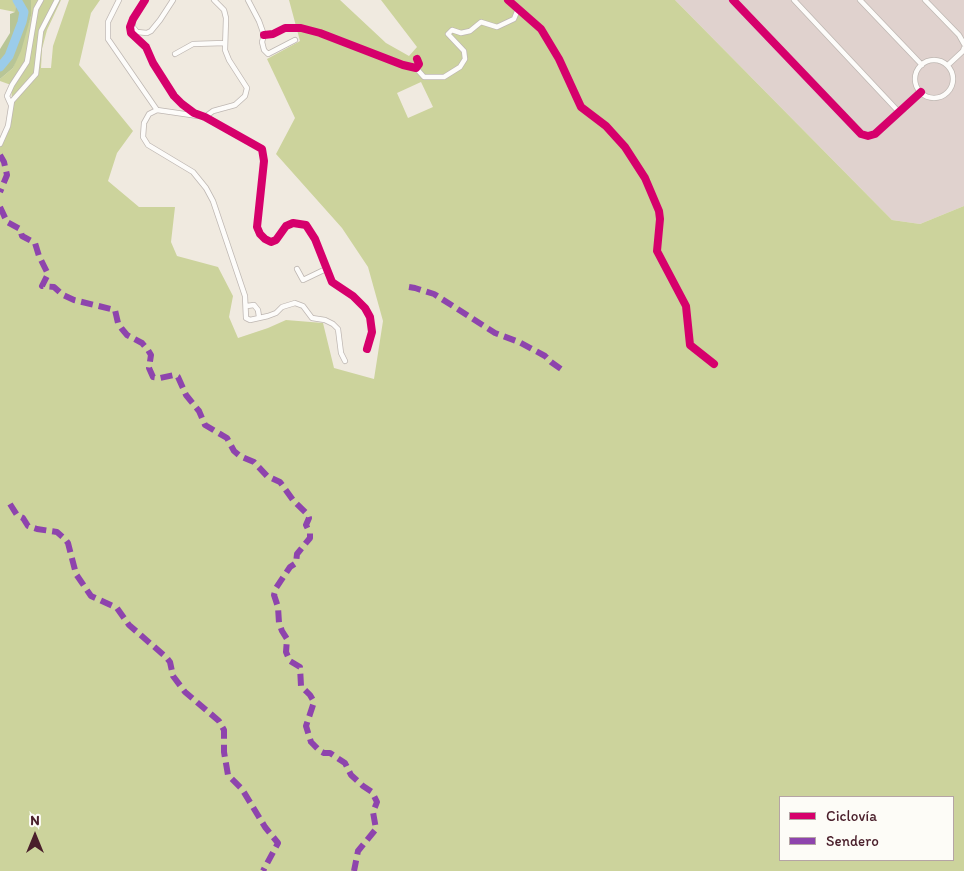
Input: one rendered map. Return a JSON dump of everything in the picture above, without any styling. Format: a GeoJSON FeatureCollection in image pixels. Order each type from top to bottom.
{"type":"FeatureCollection","features":[{"type":"Feature","properties":{"kind":"street"},"geometry":{"type":"LineString","coordinates":[[11,106],[7,96],[27,62],[36,9],[41,0]]}},
{"type":"Feature","properties":{"kind":"street"},"geometry":{"type":"LineString","coordinates":[[0,144],[8,126],[12,101],[36,74],[41,31],[57,0]]}},
{"type":"Feature","properties":{"kind":"street"},"geometry":{"type":"LineString","coordinates":[[119,0],[108,22],[108,39],[158,110]]}},
{"type":"Feature","properties":{"kind":"street"},"geometry":{"type":"LineString","coordinates":[[145,0],[133,19],[130,27],[131,33],[146,47],[153,63],[174,96],[194,113],[205,117],[262,149],[264,161],[257,227],[265,239],[271,242],[276,240],[286,226],[293,223],[306,225],[315,239],[332,282],[353,296],[365,308],[370,317],[372,332],[367,349]]}},
{"type":"Feature","properties":{"kind":"street"},"geometry":{"type":"LineString","coordinates":[[133,19],[135,30],[147,33],[160,20],[173,0]]}},
{"type":"Feature","properties":{"kind":"street"},"geometry":{"type":"LineString","coordinates":[[214,0],[224,10],[226,18],[225,50],[229,60],[247,88],[245,96],[235,105],[213,111],[205,117],[158,110],[149,114],[144,123],[143,137],[148,145],[193,172],[206,188],[213,201],[245,296],[246,318],[250,320],[276,313],[282,307],[295,303],[303,306],[312,318],[325,320],[338,329],[341,354],[345,361]]}},
{"type":"Feature","properties":{"kind":"street"},"geometry":{"type":"LineString","coordinates":[[248,0],[259,21],[264,35],[262,42],[264,50],[268,54],[295,40]]}},
{"type":"Feature","properties":{"kind":"street"},"geometry":{"type":"LineString","coordinates":[[508,0],[541,29],[559,59],[581,107],[606,126],[625,147],[645,178],[659,211],[658,251],[686,306],[690,345],[714,364]]}},
{"type":"Feature","properties":{"kind":"street"},"geometry":{"type":"LineString","coordinates":[[733,0],[861,134],[868,136],[875,134],[921,92]]}},
{"type":"Feature","properties":{"kind":"street"},"geometry":{"type":"LineString","coordinates":[[794,0],[898,111]]}},
{"type":"Feature","properties":{"kind":"street"},"geometry":{"type":"LineString","coordinates":[[860,0],[922,64]]}},
{"type":"Feature","properties":{"kind":"street"},"geometry":{"type":"LineString","coordinates":[[925,0],[959,35],[964,46],[963,51],[948,65]]}},
{"type":"Feature","properties":{"kind":"street"},"geometry":{"type":"LineString","coordinates":[[264,35],[274,34],[286,28],[301,28],[320,33],[403,65],[416,68],[424,77],[444,77],[460,67],[465,59],[464,51],[448,34],[452,30],[461,33],[470,31],[481,22],[498,27],[514,20],[518,9]]}},
{"type":"Feature","properties":{"kind":"street"},"geometry":{"type":"LineString","coordinates":[[175,54],[193,44],[225,43]]}},
{"type":"Feature","properties":{"kind":"street"},"geometry":{"type":"LineString","coordinates":[[416,68],[418,64],[417,59]]}},
{"type":"Feature","properties":{"kind":"street"},"geometry":{"type":"LineString","coordinates":[[935,60],[942,61],[948,65],[953,76],[951,88],[947,93],[937,97],[921,92],[916,83],[916,73],[922,64],[935,60]]}},
{"type":"Feature","properties":{"kind":"street"},"geometry":{"type":"LineString","coordinates":[[297,269],[303,280],[326,269]]}},
{"type":"Feature","properties":{"kind":"street"},"geometry":{"type":"LineString","coordinates":[[246,306],[254,306],[258,310],[259,318]]}},
{"type":"Feature","properties":{"kind":"shaded area"},"geometry":{"type":"Polygon","coordinates":[[[675,0],[964,0],[964,206],[920,224],[892,220],[675,0]]]}},
{"type":"Feature","properties":{"kind":"green space"},"geometry":{"type":"Polygon","coordinates":[[[0,0],[16,0],[15,12],[0,9],[0,0]]]}},
{"type":"Feature","properties":{"kind":"green space"},"geometry":{"type":"Polygon","coordinates":[[[16,0],[31,0],[31,16],[21,51],[13,68],[0,79],[0,49],[10,33],[10,14],[15,12],[16,0]]]}},
{"type":"Feature","properties":{"kind":"green space"},"geometry":{"type":"Polygon","coordinates":[[[31,0],[61,0],[47,30],[42,49],[41,68],[51,68],[53,46],[69,0],[100,0],[91,13],[79,65],[133,131],[117,153],[108,181],[139,207],[175,207],[171,242],[177,256],[218,267],[233,296],[229,317],[238,338],[286,320],[323,323],[334,368],[374,379],[383,321],[368,267],[342,228],[276,154],[295,118],[267,59],[300,41],[289,0],[340,0],[386,43],[409,56],[417,47],[381,0],[675,0],[892,220],[920,224],[964,206],[964,871],[0,871],[0,144],[8,126],[12,101],[11,85],[0,81],[0,79],[13,68],[31,16],[31,0]],[[421,82],[397,93],[408,118],[433,107],[421,82]]]}},
{"type":"Feature","properties":{"kind":"waterway"},"geometry":{"type":"LineString","coordinates":[[0,67],[9,56],[22,22],[24,12],[17,0]]}},
{"type":"Feature","properties":{"kind":"marked path"},"geometry":{"type":"LineString","coordinates":[[0,155],[7,175],[0,192]]}},
{"type":"Feature","properties":{"kind":"marked path"},"geometry":{"type":"LineString","coordinates":[[0,207],[7,222],[20,229],[22,236],[35,243],[48,274],[42,286],[54,287],[63,295],[74,300],[115,310],[118,323],[122,329],[127,335],[142,343],[151,355],[149,368],[153,377],[160,378],[174,375],[178,377],[186,395],[199,411],[205,425],[227,438],[234,451],[240,456],[254,462],[267,476],[280,482],[293,500],[308,515],[309,518],[306,525],[310,538],[297,554],[296,563],[290,567],[276,588],[274,595],[278,607],[279,623],[287,639],[286,652],[290,661],[300,667],[301,686],[314,702],[306,726],[311,742],[320,751],[330,753],[345,763],[351,775],[372,792],[377,802],[373,812],[376,829],[358,851],[354,871]]}},
{"type":"Feature","properties":{"kind":"marked path"},"geometry":{"type":"LineString","coordinates":[[409,287],[434,294],[495,333],[519,342],[545,356],[561,369]]}},
{"type":"Feature","properties":{"kind":"marked path"},"geometry":{"type":"LineString","coordinates":[[10,504],[17,515],[23,518],[28,526],[57,532],[65,539],[68,543],[76,574],[91,596],[117,608],[129,625],[166,657],[170,662],[173,676],[185,692],[219,721],[224,730],[224,752],[228,775],[242,789],[265,827],[278,843],[263,871]]}},
{"type":"Feature","properties":{"kind":"cycle path"},"geometry":{"type":"LineString","coordinates":[[145,0],[133,19],[130,27],[131,33],[146,47],[153,63],[174,96],[182,104],[194,113],[205,117],[262,149],[264,161],[257,227],[260,234],[271,242],[276,240],[286,226],[293,223],[306,225],[315,239],[332,282],[353,296],[365,308],[370,317],[372,332],[367,349]]}},
{"type":"Feature","properties":{"kind":"cycle path"},"geometry":{"type":"LineString","coordinates":[[508,0],[541,29],[559,59],[581,107],[606,126],[625,147],[645,178],[659,211],[657,251],[686,306],[690,345],[714,364]]}},
{"type":"Feature","properties":{"kind":"cycle path"},"geometry":{"type":"LineString","coordinates":[[733,0],[861,134],[868,136],[875,134],[921,92]]}},
{"type":"Feature","properties":{"kind":"cycle path"},"geometry":{"type":"LineString","coordinates":[[264,35],[273,34],[285,28],[301,28],[320,33],[403,65],[416,68],[419,64],[417,59]]}}]}
